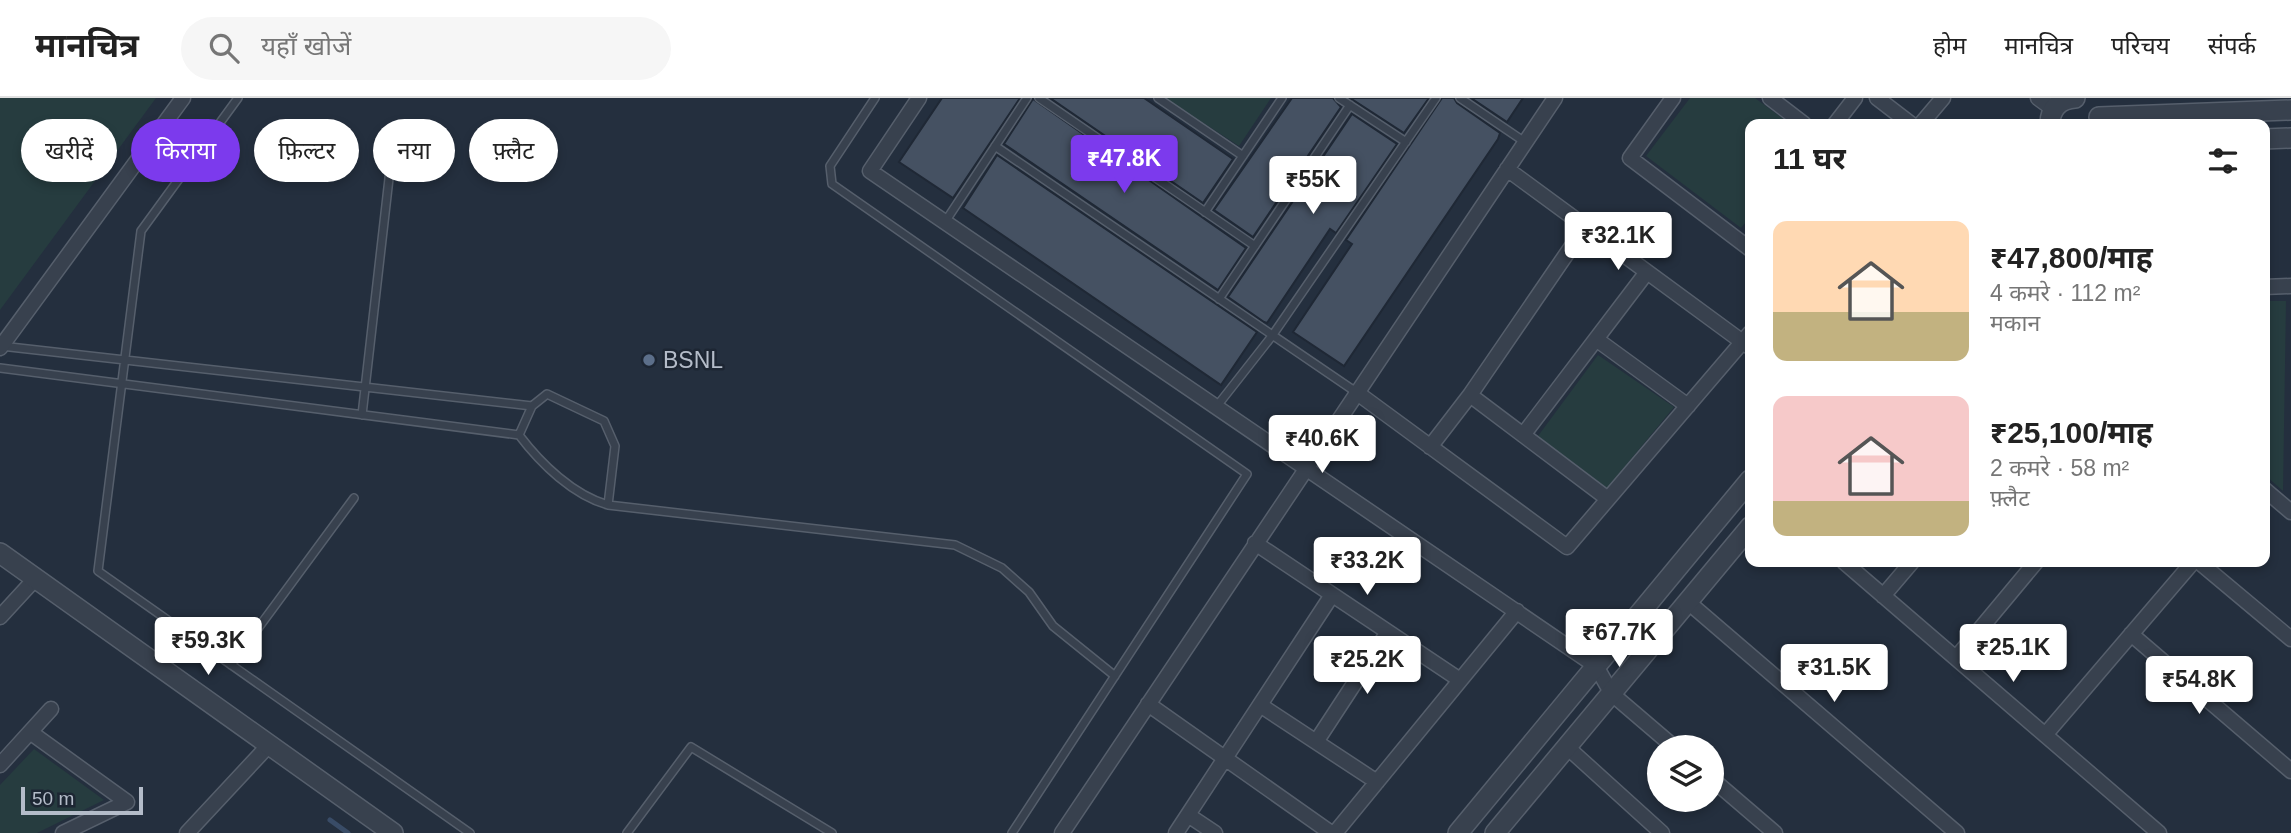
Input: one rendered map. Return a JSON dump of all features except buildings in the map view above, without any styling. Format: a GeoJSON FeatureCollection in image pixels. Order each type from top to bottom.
{"type":"FeatureCollection","features":[{"type":"Feature","properties":{"kind":"street"},"geometry":{"type":"LineString","coordinates":[[1,347],[183,98]]}},
{"type":"Feature","properties":{"kind":"street"},"geometry":{"type":"LineString","coordinates":[[919,98],[870,171],[1307,466],[1596,666],[1612,694],[1660,735]]}},
{"type":"Feature","properties":{"kind":"street"},"geometry":{"type":"LineString","coordinates":[[1062,833],[1555,98]]}},
{"type":"Feature","properties":{"kind":"street"},"geometry":{"type":"LineString","coordinates":[[1673,98],[1630,158],[1745,241]]}},
{"type":"Feature","properties":{"kind":"street"},"geometry":{"type":"LineString","coordinates":[[1770,98],[1797,119]]}},
{"type":"Feature","properties":{"kind":"street"},"geometry":{"type":"LineString","coordinates":[[1839,119],[1854,98]]}},
{"type":"Feature","properties":{"kind":"street"},"geometry":{"type":"LineString","coordinates":[[1877,98],[1904,119]]}},
{"type":"Feature","properties":{"kind":"street"},"geometry":{"type":"LineString","coordinates":[[1925,119],[1943,98]]}},
{"type":"Feature","properties":{"kind":"street"},"geometry":{"type":"LineString","coordinates":[[2055,106],[2291,110]]}},
{"type":"Feature","properties":{"kind":"street"},"geometry":{"type":"LineString","coordinates":[[2270,139],[2291,138]]}},
{"type":"Feature","properties":{"kind":"street"},"geometry":{"type":"LineString","coordinates":[[1507,169],[1647,272],[1745,339]]}},
{"type":"Feature","properties":{"kind":"street"},"geometry":{"type":"LineString","coordinates":[[1430,447],[1470,395],[1585,227]]}},
{"type":"Feature","properties":{"kind":"street"},"geometry":{"type":"LineString","coordinates":[[1523,435],[1647,272]]}},
{"type":"Feature","properties":{"kind":"street"},"geometry":{"type":"LineString","coordinates":[[2270,287],[2291,286]]}},
{"type":"Feature","properties":{"kind":"street"},"geometry":{"type":"LineString","coordinates":[[1596,339],[1688,406]]}},
{"type":"Feature","properties":{"kind":"street"},"geometry":{"type":"LineString","coordinates":[[1356,393],[1567,547],[1745,344]]}},
{"type":"Feature","properties":{"kind":"street"},"geometry":{"type":"LineString","coordinates":[[1470,395],[1608,499]]}},
{"type":"Feature","properties":{"kind":"street"},"geometry":{"type":"LineString","coordinates":[[1458,833],[1745,486]]}},
{"type":"Feature","properties":{"kind":"street"},"geometry":{"type":"LineString","coordinates":[[2270,494],[2291,512]]}},
{"type":"Feature","properties":{"kind":"street"},"geometry":{"type":"LineString","coordinates":[[1495,833],[1745,533]]}},
{"type":"Feature","properties":{"kind":"street"},"geometry":{"type":"LineString","coordinates":[[1255,543],[1460,680]]}},
{"type":"Feature","properties":{"kind":"street"},"geometry":{"type":"LineString","coordinates":[[0,553],[393,833]]}},
{"type":"Feature","properties":{"kind":"street"},"geometry":{"type":"LineString","coordinates":[[1850,567],[2159,833]]}},
{"type":"Feature","properties":{"kind":"street"},"geometry":{"type":"LineString","coordinates":[[1883,596],[1908,567]]}},
{"type":"Feature","properties":{"kind":"street"},"geometry":{"type":"LineString","coordinates":[[1956,658],[2032,567]]}},
{"type":"Feature","properties":{"kind":"street"},"geometry":{"type":"LineString","coordinates":[[2045,735],[2189,567]]}},
{"type":"Feature","properties":{"kind":"street"},"geometry":{"type":"LineString","coordinates":[[2205,567],[2291,639]]}},
{"type":"Feature","properties":{"kind":"street"},"geometry":{"type":"LineString","coordinates":[[0,618],[36,579]]}},
{"type":"Feature","properties":{"kind":"street"},"geometry":{"type":"LineString","coordinates":[[1176,833],[1332,595]]}},
{"type":"Feature","properties":{"kind":"street"},"geometry":{"type":"LineString","coordinates":[[1688,602],[1957,833]]}},
{"type":"Feature","properties":{"kind":"street"},"geometry":{"type":"LineString","coordinates":[[1148,704],[1333,833],[1517,611]]}},
{"type":"Feature","properties":{"kind":"street"},"geometry":{"type":"LineString","coordinates":[[1316,742],[1388,632]]}},
{"type":"Feature","properties":{"kind":"street"},"geometry":{"type":"LineString","coordinates":[[2130,635],[2291,771]]}},
{"type":"Feature","properties":{"kind":"street"},"geometry":{"type":"LineString","coordinates":[[1260,705],[1377,782]]}},
{"type":"Feature","properties":{"kind":"street"},"geometry":{"type":"LineString","coordinates":[[0,765],[51,709]]}},
{"type":"Feature","properties":{"kind":"street"},"geometry":{"type":"LineString","coordinates":[[30,732],[127,802],[65,833]]}},
{"type":"Feature","properties":{"kind":"street"},"geometry":{"type":"LineString","coordinates":[[187,833],[269,745]]}},
{"type":"Feature","properties":{"kind":"street"},"geometry":{"type":"LineString","coordinates":[[1567,747],[1662,833]]}},
{"type":"Feature","properties":{"kind":"street"},"geometry":{"type":"LineString","coordinates":[[1724,789],[1775,833]]}},
{"type":"Feature","properties":{"kind":"street"},"geometry":{"type":"LineString","coordinates":[[1188,815],[1215,833]]}},
{"type":"Feature","properties":{"kind":"lane"},"geometry":{"type":"LineString","coordinates":[[238,98],[141,231],[98,571],[470,833]]}},
{"type":"Feature","properties":{"kind":"lane"},"geometry":{"type":"LineString","coordinates":[[875,98],[830,166],[832,184],[1247,474],[1012,833]]}},
{"type":"Feature","properties":{"kind":"lane"},"geometry":{"type":"LineString","coordinates":[[945,222],[1027,98]]}},
{"type":"Feature","properties":{"kind":"lane"},"geometry":{"type":"LineString","coordinates":[[1039,98],[1255,246]]}},
{"type":"Feature","properties":{"kind":"lane"},"geometry":{"type":"LineString","coordinates":[[1158,98],[1243,156]]}},
{"type":"Feature","properties":{"kind":"lane"},"geometry":{"type":"LineString","coordinates":[[1205,212],[1282,98]]}},
{"type":"Feature","properties":{"kind":"lane"},"geometry":{"type":"LineString","coordinates":[[1339,98],[1405,142]]}},
{"type":"Feature","properties":{"kind":"lane"},"geometry":{"type":"LineString","coordinates":[[1217,406],[1272,335],[1436,98]]}},
{"type":"Feature","properties":{"kind":"lane"},"geometry":{"type":"LineString","coordinates":[[1460,98],[1525,142]]}},
{"type":"Feature","properties":{"kind":"lane"},"geometry":{"type":"LineString","coordinates":[[1219,299],[1350,105]]}},
{"type":"Feature","properties":{"kind":"lane"},"geometry":{"type":"LineString","coordinates":[[995,146],[1356,393]]}},
{"type":"Feature","properties":{"kind":"lane"},"geometry":{"type":"LineString","coordinates":[[362,415],[389,182]]}},
{"type":"Feature","properties":{"kind":"lane"},"geometry":{"type":"LineString","coordinates":[[1,347],[532,406]]}},
{"type":"Feature","properties":{"kind":"lane"},"geometry":{"type":"LineString","coordinates":[[0,368],[519,435],[535,456],[589,499],[608,505],[955,545],[1002,568],[1029,592],[1053,626],[1115,676]]}},
{"type":"Feature","properties":{"kind":"lane"},"geometry":{"type":"LineString","coordinates":[[519,435],[532,406],[547,394],[604,421],[615,446],[608,505]]}},
{"type":"Feature","properties":{"kind":"lane"},"geometry":{"type":"LineString","coordinates":[[231,665],[354,498]]}},
{"type":"Feature","properties":{"kind":"lane"},"geometry":{"type":"LineString","coordinates":[[627,833],[691,747],[832,833]]}},
{"type":"Feature","properties":{"kind":"green space"},"geometry":{"type":"Polygon","coordinates":[[[0,98],[156,98],[141,119],[131,119],[131,132],[117,151],[117,119],[21,119],[21,182],[94,182],[0,310],[0,98]]]}},
{"type":"Feature","properties":{"kind":"green space"},"geometry":{"type":"Polygon","coordinates":[[[1165,98],[1271,98],[1239,146],[1165,98]]]}},
{"type":"Feature","properties":{"kind":"green space"},"geometry":{"type":"Polygon","coordinates":[[[1690,98],[1755,98],[1783,119],[1745,119],[1745,223],[1741,228],[1646,156],[1690,98]]]}},
{"type":"Feature","properties":{"kind":"green space"},"geometry":{"type":"Polygon","coordinates":[[[2270,301],[2286,301],[2283,491],[2270,479],[2270,301]]]}},
{"type":"Feature","properties":{"kind":"green space"},"geometry":{"type":"Polygon","coordinates":[[[1598,355],[1674,407],[1607,488],[1538,436],[1598,355]]]}},
{"type":"Feature","properties":{"kind":"green space"},"geometry":{"type":"Polygon","coordinates":[[[34,749],[104,800],[37,833],[0,833],[0,785],[34,749]]]}},
{"type":"Feature","properties":{"kind":"waterway"},"geometry":{"type":"LineString","coordinates":[[330,820],[348,833]]}},
{"type":"Feature","properties":{"kind":"place","name":"BSNL"},"geometry":{"type":"Point","coordinates":[649,360]}}]}
